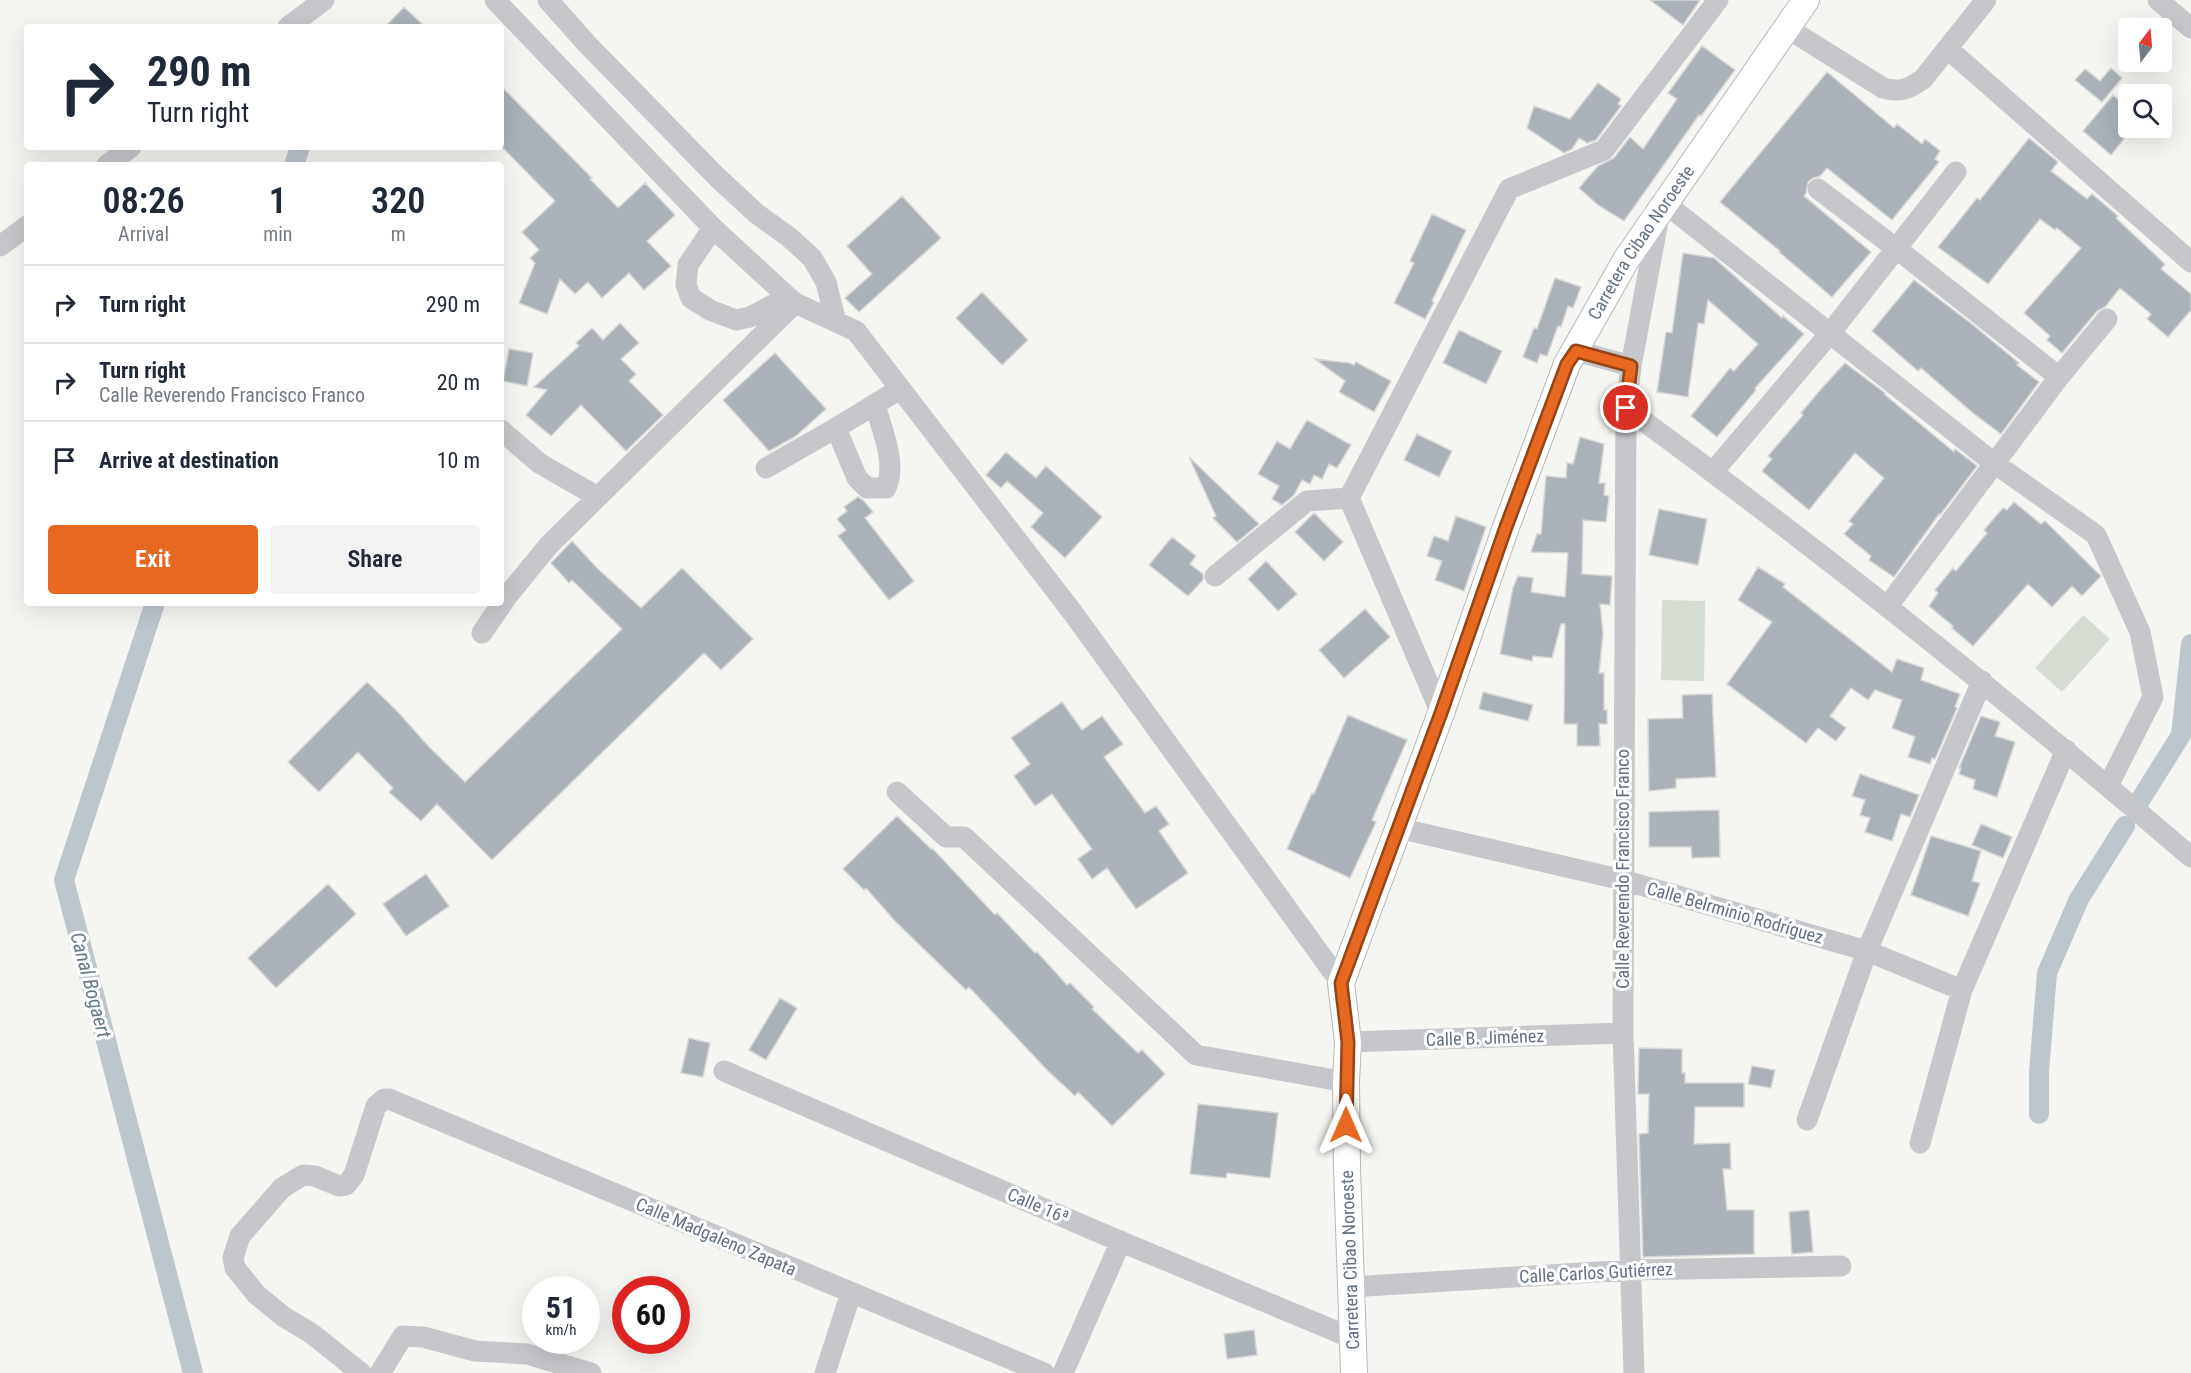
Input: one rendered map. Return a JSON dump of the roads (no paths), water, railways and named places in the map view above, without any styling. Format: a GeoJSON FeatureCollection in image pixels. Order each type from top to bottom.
{"type":"FeatureCollection","features":[{"type":"Feature","properties":{"kind":"main road","name":"Carretera Cibao Noroeste"},"geometry":{"type":"LineString","coordinates":[[1354,1373],[1346,1082],[1348,1042],[1341,983],[1567,364],[1626,260],[1806,0]]}},
{"type":"Feature","properties":{"kind":"street"},"geometry":{"type":"LineString","coordinates":[[292,24],[324,0]]}},
{"type":"Feature","properties":{"kind":"street"},"geometry":{"type":"LineString","coordinates":[[495,0],[713,228],[792,300],[856,331],[1073,613],[1341,983]]}},
{"type":"Feature","properties":{"kind":"street"},"geometry":{"type":"LineString","coordinates":[[548,0],[587,44],[717,177],[757,214],[789,237],[812,258],[826,282],[836,322]]}},
{"type":"Feature","properties":{"kind":"street"},"geometry":{"type":"LineString","coordinates":[[1349,498],[1509,189],[1604,150],[1718,0]]}},
{"type":"Feature","properties":{"kind":"street"},"geometry":{"type":"LineString","coordinates":[[1787,28],[1883,88],[1896,92],[1911,88],[1923,79],[1986,0]]}},
{"type":"Feature","properties":{"kind":"street"},"geometry":{"type":"LineString","coordinates":[[2158,0],[2191,28]]}},
{"type":"Feature","properties":{"kind":"street"},"geometry":{"type":"LineString","coordinates":[[1948,49],[2191,262]]}},
{"type":"Feature","properties":{"kind":"street"},"geometry":{"type":"LineString","coordinates":[[111,162],[126,150]]}},
{"type":"Feature","properties":{"kind":"street"},"geometry":{"type":"LineString","coordinates":[[1713,472],[1831,332],[1956,172]]}},
{"type":"Feature","properties":{"kind":"street"},"geometry":{"type":"LineString","coordinates":[[1818,189],[2059,377]]}},
{"type":"Feature","properties":{"kind":"street"},"geometry":{"type":"LineString","coordinates":[[1663,209],[1831,332],[1994,463],[2096,535],[2140,632],[2153,698],[2108,786]]}},
{"type":"Feature","properties":{"kind":"street","name":"Calle Reverendo Francisco Franco"},"geometry":{"type":"LineString","coordinates":[[1634,1373],[1623,1033],[1626,408],[1631,366],[1663,209]]}},
{"type":"Feature","properties":{"kind":"street"},"geometry":{"type":"LineString","coordinates":[[0,246],[24,228]]}},
{"type":"Feature","properties":{"kind":"street"},"geometry":{"type":"LineString","coordinates":[[713,228],[688,265],[686,285],[691,297],[710,310],[736,320],[750,317],[792,300]]}},
{"type":"Feature","properties":{"kind":"street"},"geometry":{"type":"LineString","coordinates":[[504,601],[534,562],[792,300]]}},
{"type":"Feature","properties":{"kind":"street"},"geometry":{"type":"LineString","coordinates":[[1887,607],[2059,377],[2107,319]]}},
{"type":"Feature","properties":{"kind":"street"},"geometry":{"type":"LineString","coordinates":[[1576,351],[1631,366]]}},
{"type":"Feature","properties":{"kind":"street"},"geometry":{"type":"LineString","coordinates":[[766,468],[900,388]]}},
{"type":"Feature","properties":{"kind":"street"},"geometry":{"type":"LineString","coordinates":[[836,428],[857,478],[867,488],[886,488],[891,477],[875,405]]}},
{"type":"Feature","properties":{"kind":"street"},"geometry":{"type":"LineString","coordinates":[[1626,408],[1713,472],[1982,681],[2067,750],[2191,857]]}},
{"type":"Feature","properties":{"kind":"street"},"geometry":{"type":"LineString","coordinates":[[504,432],[540,463],[598,497]]}},
{"type":"Feature","properties":{"kind":"street"},"geometry":{"type":"LineString","coordinates":[[1215,576],[1307,501],[1349,498]]}},
{"type":"Feature","properties":{"kind":"street"},"geometry":{"type":"LineString","coordinates":[[1349,498],[1441,713]]}},
{"type":"Feature","properties":{"kind":"street"},"geometry":{"type":"LineString","coordinates":[[482,633],[500,606]]}},
{"type":"Feature","properties":{"kind":"street"},"geometry":{"type":"LineString","coordinates":[[1807,1120],[1867,951],[1982,681]]}},
{"type":"Feature","properties":{"kind":"street"},"geometry":{"type":"LineString","coordinates":[[1920,1143],[1962,990],[2067,750]]}},
{"type":"Feature","properties":{"kind":"street"},"geometry":{"type":"LineString","coordinates":[[897,792],[946,837],[964,837],[1196,1055],[1346,1082]]}},
{"type":"Feature","properties":{"kind":"street","name":"Calle Belrminio Rodríguez"},"geometry":{"type":"LineString","coordinates":[[1398,828],[1623,880],[1867,951],[1962,990]]}},
{"type":"Feature","properties":{"kind":"street","name":"Calle B. Jiménez"},"geometry":{"type":"LineString","coordinates":[[1348,1042],[1623,1033]]}},
{"type":"Feature","properties":{"kind":"street","name":"Calle 16ª"},"geometry":{"type":"LineString","coordinates":[[724,1071],[1352,1338]]}},
{"type":"Feature","properties":{"kind":"street","name":"Calle Madgaleno Zapata"},"geometry":{"type":"LineString","coordinates":[[361,1373],[311,1333],[284,1317],[256,1294],[235,1268],[233,1258],[240,1236],[282,1188],[303,1175],[315,1176],[339,1186],[346,1185],[354,1175],[376,1106],[380,1101],[389,1099],[1044,1373]]}},
{"type":"Feature","properties":{"kind":"street"},"geometry":{"type":"LineString","coordinates":[[1062,1373],[1121,1241]]}},
{"type":"Feature","properties":{"kind":"street","name":"Calle Carlos Gutiérrez"},"geometry":{"type":"LineString","coordinates":[[1350,1287],[1630,1270],[1841,1266]]}},
{"type":"Feature","properties":{"kind":"street"},"geometry":{"type":"LineString","coordinates":[[825,1373],[851,1293]]}},
{"type":"Feature","properties":{"kind":"street"},"geometry":{"type":"LineString","coordinates":[[380,1373],[404,1336],[423,1337],[524,1364],[591,1373]]}},
{"type":"Feature","properties":{"kind":"waterway","name":"Canal Bogaert"},"geometry":{"type":"LineString","coordinates":[[295,162],[299,150]]}},
{"type":"Feature","properties":{"kind":"waterway","name":"Canal Bogaert"},"geometry":{"type":"LineString","coordinates":[[154,606],[64,880],[193,1373]]}},
{"type":"Feature","properties":{"kind":"waterway"},"geometry":{"type":"LineString","coordinates":[[2139,802],[2181,735],[2191,644]]}},
{"type":"Feature","properties":{"kind":"waterway"},"geometry":{"type":"LineString","coordinates":[[2039,1114],[2039,1072],[2047,973],[2079,899],[2125,826]]}}]}
